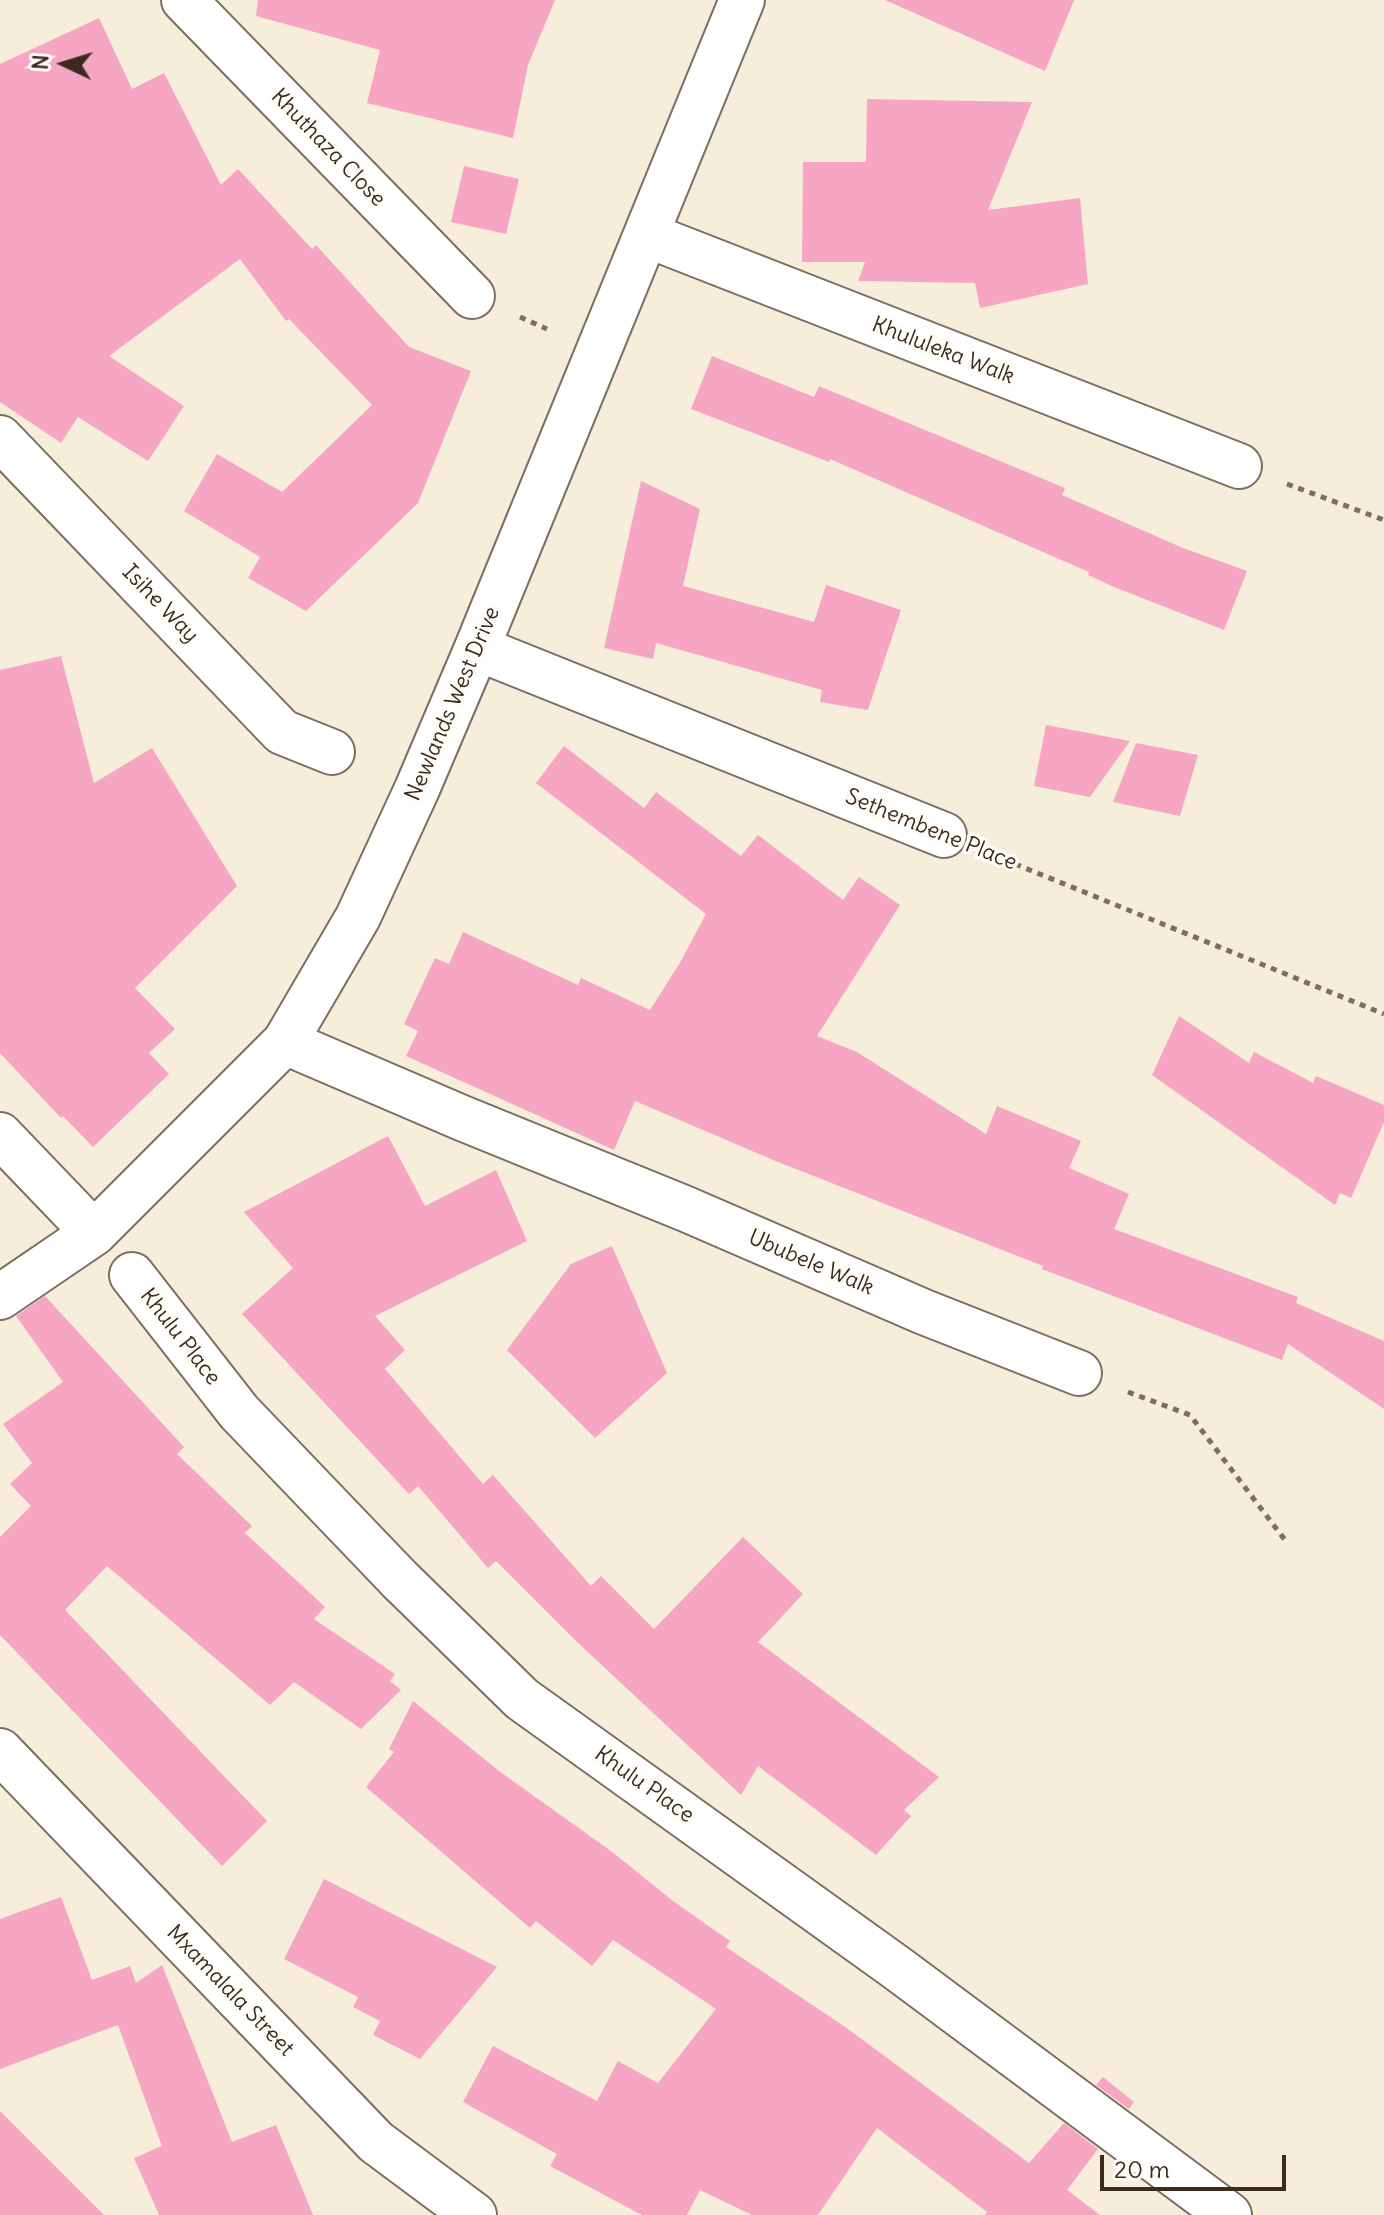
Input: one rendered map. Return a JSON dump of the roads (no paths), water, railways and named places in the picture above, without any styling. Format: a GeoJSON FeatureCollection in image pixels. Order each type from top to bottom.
{"type":"FeatureCollection","features":[{"type":"Feature","properties":{"kind":"street","name":"Khuthaza Close"},"geometry":{"type":"LineString","coordinates":[[184,0],[472,296]]}},
{"type":"Feature","properties":{"kind":"street","name":"Newlands West Drive"},"geometry":{"type":"LineString","coordinates":[[0,1297],[94,1233],[285,1042],[358,917],[477,648],[742,0]]}},
{"type":"Feature","properties":{"kind":"street","name":"Khululeka Walk"},"geometry":{"type":"LineString","coordinates":[[647,235],[1239,466]]}},
{"type":"Feature","properties":{"kind":"street","name":"Isihe Way"},"geometry":{"type":"LineString","coordinates":[[0,438],[282,732],[332,752]]}},
{"type":"Feature","properties":{"kind":"street","name":"Sethembene Place"},"geometry":{"type":"LineString","coordinates":[[477,648],[944,835]]}},
{"type":"Feature","properties":{"kind":"street","name":"Ububele Walk"},"geometry":{"type":"LineString","coordinates":[[285,1042],[924,1312],[1079,1373]]}},
{"type":"Feature","properties":{"kind":"street"},"geometry":{"type":"LineString","coordinates":[[0,1135],[94,1233]]}},
{"type":"Feature","properties":{"kind":"street","name":"Khulu Place"},"geometry":{"type":"LineString","coordinates":[[132,1275],[239,1412],[400,1580],[522,1699],[884,1959],[1229,2215]]}},
{"type":"Feature","properties":{"kind":"street","name":"Mxamalala Street"},"geometry":{"type":"LineString","coordinates":[[0,1751],[376,2142],[474,2215]]}}]}
